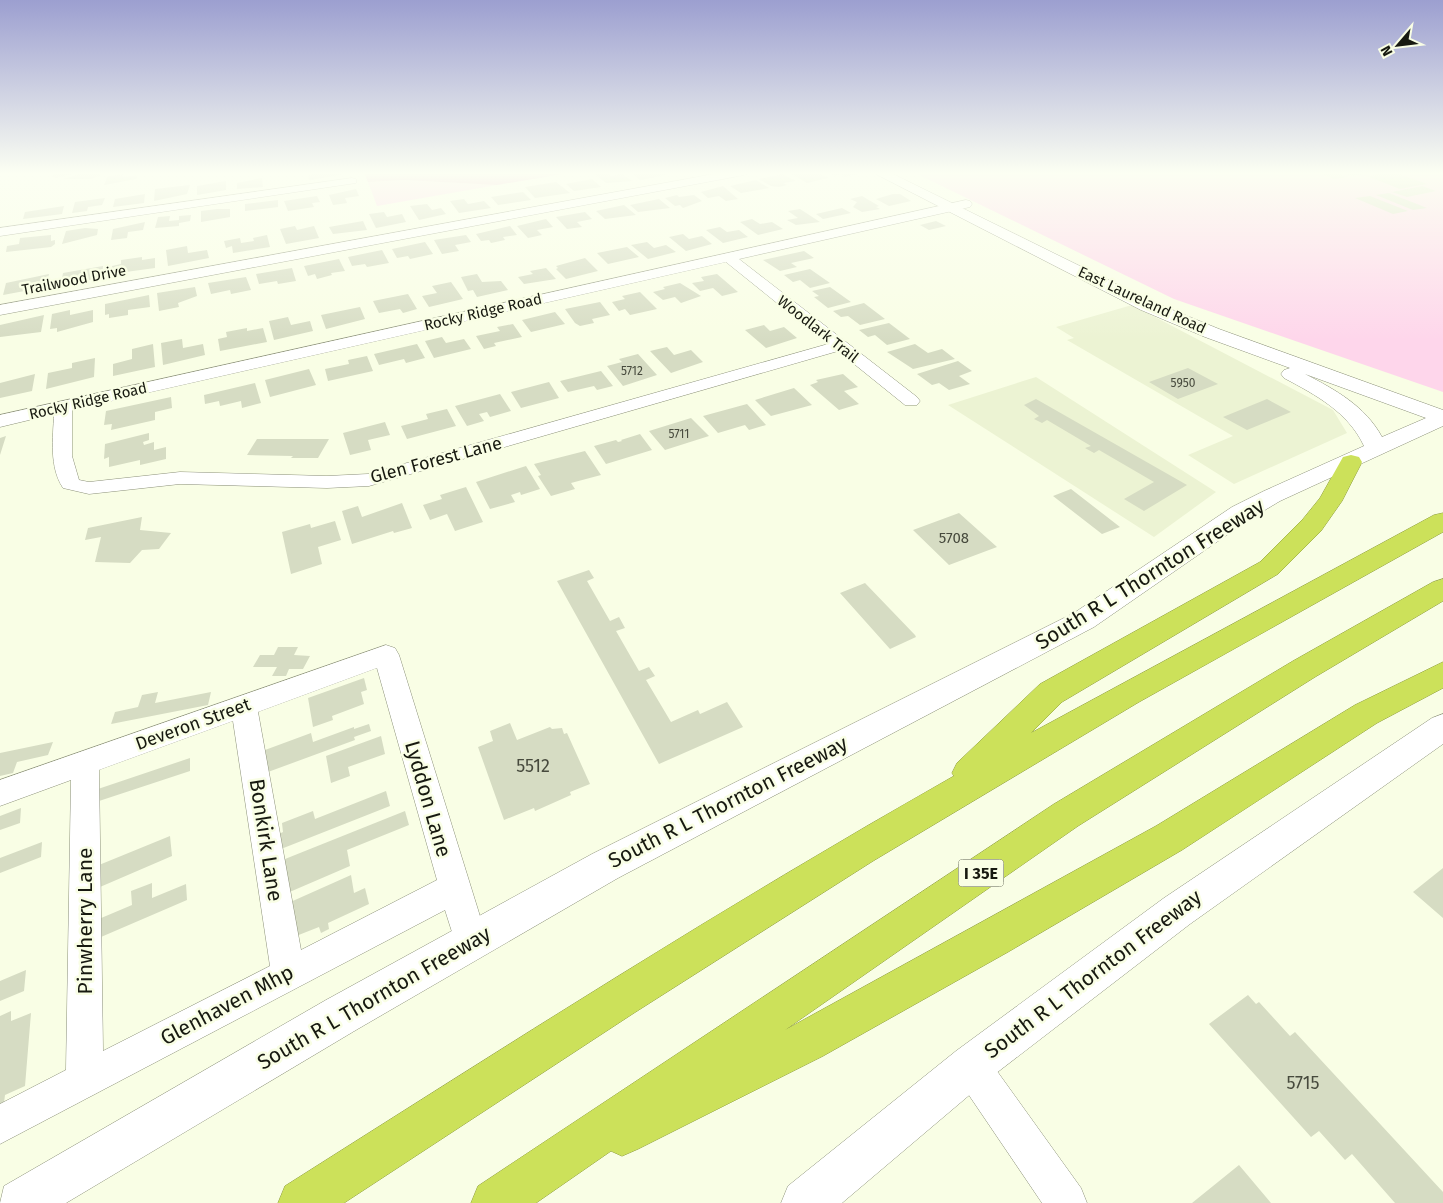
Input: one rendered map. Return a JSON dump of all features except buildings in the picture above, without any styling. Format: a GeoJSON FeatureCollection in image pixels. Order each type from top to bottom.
{"type":"FeatureCollection","features":[{"type":"Feature","properties":{"kind":"highway"},"geometry":{"type":"LineString","coordinates":[[939,802],[1051,693],[1269,568],[1312,526],[1364,455]]}},
{"type":"Feature","properties":{"kind":"highway"},"geometry":{"type":"LineString","coordinates":[[302,1203],[562,1034],[766,906],[939,802],[1188,658],[1443,522]]}},
{"type":"Feature","properties":{"kind":"highway","name":"I 35E"},"geometry":{"type":"LineString","coordinates":[[495,1203],[1066,815],[1304,668],[1443,589]]}},
{"type":"Feature","properties":{"kind":"highway"},"geometry":{"type":"LineString","coordinates":[[531,1177],[808,1041],[1114,870],[1264,780],[1366,714],[1443,674]]}},
{"type":"Feature","properties":{"kind":"main road","name":"East Laureland Road"},"geometry":{"type":"LineString","coordinates":[[1002,228],[1147,306],[1212,333],[1443,406]]}},
{"type":"Feature","properties":{"kind":"main road","name":"East Laureland Road"},"geometry":{"type":"LineString","coordinates":[[1009,228],[1154,296],[1343,373],[1443,417]]}},
{"type":"Feature","properties":{"kind":"main road"},"geometry":{"type":"LineString","coordinates":[[1212,333],[1340,402],[1356,415],[1371,436],[1364,455]]}},
{"type":"Feature","properties":{"kind":"main road","name":"South R L Thornton Freeway"},"geometry":{"type":"LineString","coordinates":[[21,1203],[341,1015],[604,866],[1084,620],[1142,583],[1198,540],[1241,513],[1272,496],[1443,417]]}},
{"type":"Feature","properties":{"kind":"main road","name":"South R L Thornton Freeway"},"geometry":{"type":"LineString","coordinates":[[805,1203],[971,1066],[1195,898],[1443,727]]}},
{"type":"Feature","properties":{"kind":"street"},"geometry":{"type":"LineString","coordinates":[[0,232],[24,228]]}},
{"type":"Feature","properties":{"kind":"street","name":"Trailwood Drive"},"geometry":{"type":"LineString","coordinates":[[0,310],[441,228]]}},
{"type":"Feature","properties":{"kind":"street","name":"Rocky Ridge Road"},"geometry":{"type":"LineString","coordinates":[[0,421],[854,228]]}},
{"type":"Feature","properties":{"kind":"street","name":"Woodlark Trail"},"geometry":{"type":"LineString","coordinates":[[727,256],[911,401]]}},
{"type":"Feature","properties":{"kind":"street","name":"Glen Forest Lane"},"geometry":{"type":"LineString","coordinates":[[62,407],[62,456],[70,484],[89,488],[180,478],[327,482],[369,480],[839,346]]}},
{"type":"Feature","properties":{"kind":"street","name":"Lyddon Lane"},"geometry":{"type":"LineString","coordinates":[[386,655],[471,942]]}},
{"type":"Feature","properties":{"kind":"street","name":"Deveron Street"},"geometry":{"type":"LineString","coordinates":[[0,793],[386,655]]}},
{"type":"Feature","properties":{"kind":"street","name":"Bonkirk Lane"},"geometry":{"type":"LineString","coordinates":[[244,706],[288,973]]}},
{"type":"Feature","properties":{"kind":"street","name":"Pinwherry Lane"},"geometry":{"type":"LineString","coordinates":[[85,763],[85,1080]]}},
{"type":"Feature","properties":{"kind":"street","name":"Glenhaven Mhp"},"geometry":{"type":"LineString","coordinates":[[0,1125],[288,973],[455,888]]}},
{"type":"Feature","properties":{"kind":"street"},"geometry":{"type":"LineString","coordinates":[[971,1066],[1066,1203]]}},
{"type":"Feature","properties":{"kind":"shaded area"},"geometry":{"type":"Polygon","coordinates":[[[1028,228],[1443,228],[1443,392],[1174,299],[1028,228]]]}},
{"type":"Feature","properties":{"kind":"shaded area"},"geometry":{"type":"Polygon","coordinates":[[[1132,305],[1333,410],[1347,433],[1234,484],[1188,455],[1233,436],[1067,340],[1074,338],[1056,327],[1132,305]]]}},
{"type":"Feature","properties":{"kind":"shaded area"},"geometry":{"type":"Polygon","coordinates":[[[1036,377],[1216,492],[1154,537],[948,405],[1036,377]]]}}]}
